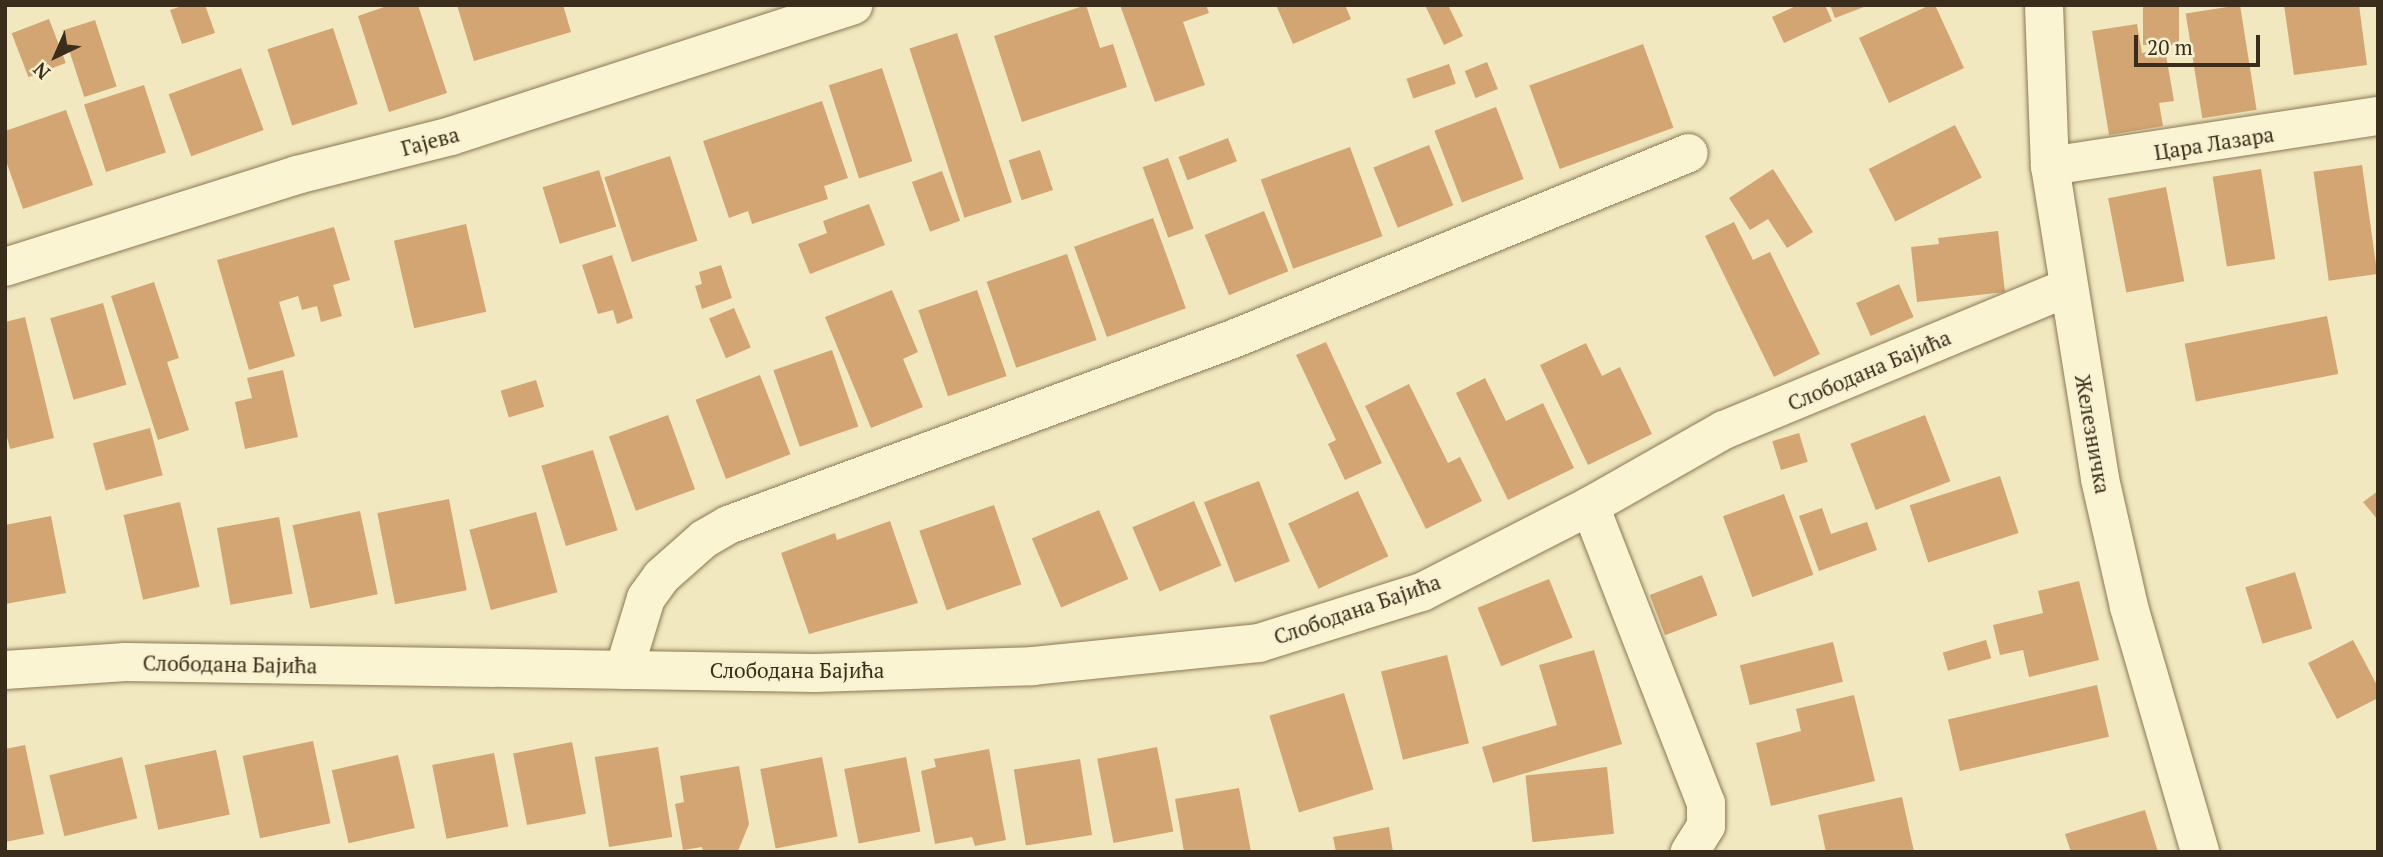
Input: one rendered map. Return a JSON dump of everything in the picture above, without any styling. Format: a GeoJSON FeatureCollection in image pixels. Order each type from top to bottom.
{"type":"FeatureCollection","features":[{"type":"Feature","properties":{"kind":"street","name":"Гајева"},"geometry":{"type":"LineString","coordinates":[[5,267],[297,175],[463,132],[853,5]]}},
{"type":"Feature","properties":{"kind":"street","name":"Железничка"},"geometry":{"type":"LineString","coordinates":[[2044,5],[2050,166],[2100,479],[2126,595],[2200,852]]}},
{"type":"Feature","properties":{"kind":"street","name":"Цара Лазара"},"geometry":{"type":"LineString","coordinates":[[2050,166],[2378,116]]}},
{"type":"Feature","properties":{"kind":"street"},"geometry":{"type":"LineString","coordinates":[[624,670],[646,597],[661,576],[704,539],[728,525],[1233,339],[1688,153]]}},
{"type":"Feature","properties":{"kind":"street","name":"Слободана Бајића"},"geometry":{"type":"LineString","coordinates":[[5,670],[125,662],[815,673],[1033,666],[1259,643],[1422,592],[1590,506],[1724,430],[2069,287]]}},
{"type":"Feature","properties":{"kind":"street"},"geometry":{"type":"LineString","coordinates":[[1590,506],[1706,803],[1706,826],[1690,852]]}},
{"type":"Feature","properties":{"kind":"building"},"geometry":{"type":"Polygon","coordinates":[[[185,5],[205,5],[215,33],[182,44],[170,10],[185,5]]]}},
{"type":"Feature","properties":{"kind":"building"},"geometry":{"type":"Polygon","coordinates":[[[390,5],[418,5],[447,93],[389,112],[358,16],[390,5]]]}},
{"type":"Feature","properties":{"kind":"building"},"geometry":{"type":"Polygon","coordinates":[[[457,5],[563,5],[571,32],[474,61],[457,5]]]}},
{"type":"Feature","properties":{"kind":"building"},"geometry":{"type":"Polygon","coordinates":[[[1086,5],[1100,48],[1113,44],[1127,87],[1022,122],[994,36],[1086,5]]]}},
{"type":"Feature","properties":{"kind":"building"},"geometry":{"type":"Polygon","coordinates":[[[1120,5],[1206,5],[1209,13],[1183,22],[1205,85],[1155,102],[1120,5]]]}},
{"type":"Feature","properties":{"kind":"building"},"geometry":{"type":"Polygon","coordinates":[[[1276,5],[1345,5],[1351,19],[1293,44],[1276,5]]]}},
{"type":"Feature","properties":{"kind":"building"},"geometry":{"type":"Polygon","coordinates":[[[1425,5],[1448,5],[1463,36],[1444,45],[1425,5]]]}},
{"type":"Feature","properties":{"kind":"building"},"geometry":{"type":"Polygon","coordinates":[[[1798,5],[1825,5],[1832,21],[1784,43],[1772,17],[1798,5]]]}},
{"type":"Feature","properties":{"kind":"building"},"geometry":{"type":"Polygon","coordinates":[[[1830,5],[1869,5],[1835,18],[1830,5]]]}},
{"type":"Feature","properties":{"kind":"building"},"geometry":{"type":"Polygon","coordinates":[[[1935,5],[1964,68],[1889,103],[1859,38],[1935,5]]]}},
{"type":"Feature","properties":{"kind":"building"},"geometry":{"type":"Polygon","coordinates":[[[2143,5],[2179,5],[2179,45],[2143,45],[2143,5]]]}},
{"type":"Feature","properties":{"kind":"building"},"geometry":{"type":"Polygon","coordinates":[[[2240,5],[2257,110],[2202,118],[2186,14],[2240,5]]]}},
{"type":"Feature","properties":{"kind":"building"},"geometry":{"type":"Polygon","coordinates":[[[2284,5],[2359,5],[2367,65],[2294,75],[2284,5]]]}},
{"type":"Feature","properties":{"kind":"building"},"geometry":{"type":"Polygon","coordinates":[[[49,19],[66,63],[29,77],[12,33],[49,19]]]}},
{"type":"Feature","properties":{"kind":"building"},"geometry":{"type":"Polygon","coordinates":[[[95,20],[117,87],[84,97],[63,31],[95,20]]]}},
{"type":"Feature","properties":{"kind":"building"},"geometry":{"type":"Polygon","coordinates":[[[2137,24],[2142,53],[2165,49],[2174,101],[2159,103],[2163,126],[2109,135],[2092,31],[2137,24]]]}},
{"type":"Feature","properties":{"kind":"building"},"geometry":{"type":"Polygon","coordinates":[[[333,28],[358,104],[292,125],[267,49],[333,28]]]}},
{"type":"Feature","properties":{"kind":"building"},"geometry":{"type":"Polygon","coordinates":[[[957,33],[1012,202],[964,218],[909,48],[957,33]]]}},
{"type":"Feature","properties":{"kind":"building"},"geometry":{"type":"Polygon","coordinates":[[[1643,44],[1673,128],[1560,169],[1529,85],[1643,44]]]}},
{"type":"Feature","properties":{"kind":"building"},"geometry":{"type":"Polygon","coordinates":[[[1487,62],[1498,89],[1476,98],[1465,71],[1487,62]]]}},
{"type":"Feature","properties":{"kind":"building"},"geometry":{"type":"Polygon","coordinates":[[[1449,64],[1456,84],[1413,99],[1406,79],[1449,64]]]}},
{"type":"Feature","properties":{"kind":"building"},"geometry":{"type":"Polygon","coordinates":[[[241,68],[264,130],[191,156],[169,94],[241,68]]]}},
{"type":"Feature","properties":{"kind":"building"},"geometry":{"type":"Polygon","coordinates":[[[882,68],[912,161],[859,179],[829,85],[882,68]]]}},
{"type":"Feature","properties":{"kind":"building"},"geometry":{"type":"Polygon","coordinates":[[[144,85],[166,153],[106,172],[84,104],[144,85]]]}},
{"type":"Feature","properties":{"kind":"building"},"geometry":{"type":"Polygon","coordinates":[[[822,101],[848,178],[824,186],[828,199],[752,224],[748,211],[729,218],[703,141],[822,101]]]}},
{"type":"Feature","properties":{"kind":"building"},"geometry":{"type":"Polygon","coordinates":[[[1496,107],[1524,179],[1462,203],[1434,131],[1496,107]]]}},
{"type":"Feature","properties":{"kind":"building"},"geometry":{"type":"Polygon","coordinates":[[[66,110],[93,185],[23,209],[5,158],[5,131],[66,110]]]}},
{"type":"Feature","properties":{"kind":"building"},"geometry":{"type":"Polygon","coordinates":[[[1955,125],[1982,178],[1895,222],[1869,169],[1955,125]]]}},
{"type":"Feature","properties":{"kind":"building"},"geometry":{"type":"Polygon","coordinates":[[[1228,138],[1237,161],[1187,180],[1179,157],[1228,138]]]}},
{"type":"Feature","properties":{"kind":"building"},"geometry":{"type":"Polygon","coordinates":[[[1429,145],[1453,205],[1398,228],[1373,167],[1429,145]]]}},
{"type":"Feature","properties":{"kind":"building"},"geometry":{"type":"Polygon","coordinates":[[[1350,147],[1382,236],[1293,269],[1261,179],[1350,147]]]}},
{"type":"Feature","properties":{"kind":"building"},"geometry":{"type":"Polygon","coordinates":[[[1040,150],[1053,190],[1022,200],[1009,160],[1040,150]]]}},
{"type":"Feature","properties":{"kind":"building"},"geometry":{"type":"Polygon","coordinates":[[[670,156],[698,241],[632,262],[604,177],[670,156]]]}},
{"type":"Feature","properties":{"kind":"building"},"geometry":{"type":"Polygon","coordinates":[[[1168,158],[1194,228],[1168,238],[1143,167],[1168,158]]]}},
{"type":"Feature","properties":{"kind":"building"},"geometry":{"type":"Polygon","coordinates":[[[2362,165],[2377,274],[2329,281],[2313,172],[2362,165]]]}},
{"type":"Feature","properties":{"kind":"building"},"geometry":{"type":"Polygon","coordinates":[[[1773,169],[1813,232],[1787,248],[1768,219],[1750,230],[1729,198],[1773,169]]]}},
{"type":"Feature","properties":{"kind":"building"},"geometry":{"type":"Polygon","coordinates":[[[2261,169],[2275,259],[2227,267],[2213,177],[2261,169]]]}},
{"type":"Feature","properties":{"kind":"building"},"geometry":{"type":"Polygon","coordinates":[[[599,170],[616,226],[560,244],[543,187],[599,170]]]}},
{"type":"Feature","properties":{"kind":"building"},"geometry":{"type":"Polygon","coordinates":[[[942,171],[960,221],[930,232],[912,182],[942,171]]]}},
{"type":"Feature","properties":{"kind":"building"},"geometry":{"type":"Polygon","coordinates":[[[2166,187],[2184,281],[2126,292],[2108,198],[2166,187]]]}},
{"type":"Feature","properties":{"kind":"building"},"geometry":{"type":"Polygon","coordinates":[[[869,204],[885,245],[810,274],[798,244],[827,233],[823,221],[869,204]]]}},
{"type":"Feature","properties":{"kind":"building"},"geometry":{"type":"Polygon","coordinates":[[[1264,211],[1288,271],[1229,295],[1205,235],[1264,211]]]}},
{"type":"Feature","properties":{"kind":"building"},"geometry":{"type":"Polygon","coordinates":[[[1153,218],[1186,308],[1107,337],[1074,247],[1153,218]]]}},
{"type":"Feature","properties":{"kind":"building"},"geometry":{"type":"Polygon","coordinates":[[[1734,222],[1753,260],[1770,252],[1820,354],[1774,377],[1705,236],[1734,222]]]}},
{"type":"Feature","properties":{"kind":"building"},"geometry":{"type":"Polygon","coordinates":[[[466,224],[486,312],[414,328],[394,241],[466,224]]]}},
{"type":"Feature","properties":{"kind":"building"},"geometry":{"type":"Polygon","coordinates":[[[334,227],[350,280],[333,285],[342,316],[321,322],[317,306],[302,310],[298,296],[279,302],[295,356],[249,370],[217,260],[334,227]]]}},
{"type":"Feature","properties":{"kind":"building"},"geometry":{"type":"Polygon","coordinates":[[[1998,231],[2005,292],[1917,302],[1911,247],[1939,244],[1938,238],[1998,231]]]}},
{"type":"Feature","properties":{"kind":"building"},"geometry":{"type":"Polygon","coordinates":[[[1067,254],[1097,340],[1016,368],[987,282],[1067,254]]]}},
{"type":"Feature","properties":{"kind":"building"},"geometry":{"type":"Polygon","coordinates":[[[612,255],[633,318],[617,324],[613,310],[598,314],[582,265],[612,255]]]}},
{"type":"Feature","properties":{"kind":"building"},"geometry":{"type":"Polygon","coordinates":[[[721,265],[732,298],[702,309],[695,286],[702,284],[699,272],[721,265]]]}},
{"type":"Feature","properties":{"kind":"building"},"geometry":{"type":"Polygon","coordinates":[[[154,282],[179,358],[167,362],[189,430],[158,440],[111,296],[154,282]]]}},
{"type":"Feature","properties":{"kind":"building"},"geometry":{"type":"Polygon","coordinates":[[[1899,284],[1914,317],[1871,336],[1856,303],[1899,284]]]}},
{"type":"Feature","properties":{"kind":"building"},"geometry":{"type":"Polygon","coordinates":[[[892,290],[918,352],[903,359],[923,407],[871,428],[825,317],[892,290]]]}},
{"type":"Feature","properties":{"kind":"building"},"geometry":{"type":"Polygon","coordinates":[[[977,290],[1007,376],[948,396],[918,310],[977,290]]]}},
{"type":"Feature","properties":{"kind":"building"},"geometry":{"type":"Polygon","coordinates":[[[103,303],[126,385],[74,400],[50,318],[103,303]]]}},
{"type":"Feature","properties":{"kind":"building"},"geometry":{"type":"Polygon","coordinates":[[[734,308],[751,348],[726,358],[709,319],[734,308]]]}},
{"type":"Feature","properties":{"kind":"building"},"geometry":{"type":"Polygon","coordinates":[[[2327,316],[2338,374],[2196,402],[2185,344],[2327,316]]]}},
{"type":"Feature","properties":{"kind":"building"},"geometry":{"type":"Polygon","coordinates":[[[25,317],[54,438],[10,449],[5,429],[5,322],[25,317]]]}},
{"type":"Feature","properties":{"kind":"building"},"geometry":{"type":"Polygon","coordinates":[[[1326,342],[1382,463],[1345,480],[1328,444],[1336,440],[1296,355],[1326,342]]]}},
{"type":"Feature","properties":{"kind":"building"},"geometry":{"type":"Polygon","coordinates":[[[1586,343],[1602,376],[1620,367],[1652,434],[1588,465],[1540,365],[1586,343]]]}},
{"type":"Feature","properties":{"kind":"building"},"geometry":{"type":"Polygon","coordinates":[[[832,350],[858,427],[800,447],[773,370],[832,350]]]}},
{"type":"Feature","properties":{"kind":"building"},"geometry":{"type":"Polygon","coordinates":[[[283,370],[298,437],[245,449],[235,402],[252,398],[247,378],[283,370]]]}},
{"type":"Feature","properties":{"kind":"building"},"geometry":{"type":"Polygon","coordinates":[[[760,375],[790,454],[726,479],[696,400],[760,375]]]}},
{"type":"Feature","properties":{"kind":"building"},"geometry":{"type":"Polygon","coordinates":[[[1485,378],[1506,421],[1543,403],[1574,468],[1508,500],[1456,393],[1485,378]]]}},
{"type":"Feature","properties":{"kind":"building"},"geometry":{"type":"Polygon","coordinates":[[[536,380],[544,407],[509,418],[501,391],[536,380]]]}},
{"type":"Feature","properties":{"kind":"building"},"geometry":{"type":"Polygon","coordinates":[[[1409,384],[1448,463],[1460,457],[1482,501],[1426,529],[1365,406],[1409,384]]]}},
{"type":"Feature","properties":{"kind":"building"},"geometry":{"type":"Polygon","coordinates":[[[668,415],[695,489],[636,511],[609,437],[668,415]]]}},
{"type":"Feature","properties":{"kind":"building"},"geometry":{"type":"Polygon","coordinates":[[[1925,415],[1950,481],[1876,510],[1850,444],[1925,415]]]}},
{"type":"Feature","properties":{"kind":"building"},"geometry":{"type":"Polygon","coordinates":[[[150,428],[163,475],[106,491],[93,443],[150,428]]]}},
{"type":"Feature","properties":{"kind":"building"},"geometry":{"type":"Polygon","coordinates":[[[1799,433],[1808,462],[1781,470],[1772,441],[1799,433]]]}},
{"type":"Feature","properties":{"kind":"building"},"geometry":{"type":"Polygon","coordinates":[[[593,450],[618,530],[566,546],[541,466],[593,450]]]}},
{"type":"Feature","properties":{"kind":"building"},"geometry":{"type":"Polygon","coordinates":[[[2000,476],[2019,533],[1928,562],[1910,505],[2000,476]]]}},
{"type":"Feature","properties":{"kind":"building"},"geometry":{"type":"Polygon","coordinates":[[[1259,481],[1290,561],[1235,582],[1204,502],[1259,481]]]}},
{"type":"Feature","properties":{"kind":"building"},"geometry":{"type":"Polygon","coordinates":[[[1358,491],[1388,556],[1319,589],[1288,524],[1358,491]]]}},
{"type":"Feature","properties":{"kind":"building"},"geometry":{"type":"Polygon","coordinates":[[[2378,491],[2378,520],[2363,502],[2378,491]]]}},
{"type":"Feature","properties":{"kind":"building"},"geometry":{"type":"Polygon","coordinates":[[[1784,494],[1813,575],[1752,597],[1723,516],[1784,494]]]}},
{"type":"Feature","properties":{"kind":"building"},"geometry":{"type":"Polygon","coordinates":[[[449,499],[467,590],[395,604],[377,513],[449,499]]]}},
{"type":"Feature","properties":{"kind":"building"},"geometry":{"type":"Polygon","coordinates":[[[1194,501],[1221,565],[1160,592],[1132,527],[1194,501]]]}},
{"type":"Feature","properties":{"kind":"building"},"geometry":{"type":"Polygon","coordinates":[[[180,502],[200,587],[143,600],[123,515],[180,502]]]}},
{"type":"Feature","properties":{"kind":"building"},"geometry":{"type":"Polygon","coordinates":[[[994,505],[1021,584],[947,610],[919,531],[994,505]]]}},
{"type":"Feature","properties":{"kind":"building"},"geometry":{"type":"Polygon","coordinates":[[[1822,508],[1831,534],[1867,522],[1877,550],[1819,571],[1799,516],[1822,508]]]}},
{"type":"Feature","properties":{"kind":"building"},"geometry":{"type":"Polygon","coordinates":[[[1099,510],[1128,579],[1061,608],[1032,539],[1099,510]]]}},
{"type":"Feature","properties":{"kind":"building"},"geometry":{"type":"Polygon","coordinates":[[[360,511],[378,594],[310,608],[293,525],[360,511]]]}},
{"type":"Feature","properties":{"kind":"building"},"geometry":{"type":"Polygon","coordinates":[[[536,512],[557,592],[491,610],[469,530],[536,512]]]}},
{"type":"Feature","properties":{"kind":"building"},"geometry":{"type":"Polygon","coordinates":[[[51,516],[66,593],[5,604],[5,525],[51,516]]]}},
{"type":"Feature","properties":{"kind":"building"},"geometry":{"type":"Polygon","coordinates":[[[279,517],[293,594],[231,605],[217,528],[279,517]]]}},
{"type":"Feature","properties":{"kind":"building"},"geometry":{"type":"Polygon","coordinates":[[[890,521],[918,603],[809,634],[781,553],[835,533],[837,540],[890,521]]]}},
{"type":"Feature","properties":{"kind":"building"},"geometry":{"type":"Polygon","coordinates":[[[2295,572],[2312,628],[2263,644],[2245,587],[2295,572]]]}},
{"type":"Feature","properties":{"kind":"building"},"geometry":{"type":"Polygon","coordinates":[[[1702,575],[1717,615],[1665,635],[1650,595],[1702,575]]]}},
{"type":"Feature","properties":{"kind":"building"},"geometry":{"type":"Polygon","coordinates":[[[1549,579],[1573,637],[1501,666],[1478,608],[1549,579]]]}},
{"type":"Feature","properties":{"kind":"building"},"geometry":{"type":"Polygon","coordinates":[[[2079,581],[2099,660],[2029,677],[2023,650],[2000,655],[1993,625],[2043,613],[2038,591],[2079,581]]]}},
{"type":"Feature","properties":{"kind":"building"},"geometry":{"type":"Polygon","coordinates":[[[1986,640],[1991,658],[1948,671],[1943,652],[1986,640]]]}},
{"type":"Feature","properties":{"kind":"building"},"geometry":{"type":"Polygon","coordinates":[[[2353,640],[2378,687],[2378,698],[2337,719],[2308,663],[2353,640]]]}},
{"type":"Feature","properties":{"kind":"building"},"geometry":{"type":"Polygon","coordinates":[[[1833,642],[1843,682],[1750,705],[1740,665],[1833,642]]]}},
{"type":"Feature","properties":{"kind":"building"},"geometry":{"type":"Polygon","coordinates":[[[1594,650],[1622,744],[1493,783],[1482,747],[1557,725],[1539,665],[1594,650]]]}},
{"type":"Feature","properties":{"kind":"building"},"geometry":{"type":"Polygon","coordinates":[[[1447,655],[1469,743],[1403,760],[1381,671],[1447,655]]]}},
{"type":"Feature","properties":{"kind":"building"},"geometry":{"type":"Polygon","coordinates":[[[2097,685],[2109,737],[1960,771],[1948,719],[2097,685]]]}},
{"type":"Feature","properties":{"kind":"building"},"geometry":{"type":"Polygon","coordinates":[[[1344,693],[1374,790],[1299,812],[1269,716],[1344,693]]]}},
{"type":"Feature","properties":{"kind":"building"},"geometry":{"type":"Polygon","coordinates":[[[1854,695],[1875,781],[1771,806],[1756,743],[1801,731],[1796,709],[1854,695]]]}},
{"type":"Feature","properties":{"kind":"building"},"geometry":{"type":"Polygon","coordinates":[[[313,741],[330,823],[260,838],[243,756],[313,741]]]}},
{"type":"Feature","properties":{"kind":"building"},"geometry":{"type":"Polygon","coordinates":[[[572,742],[586,814],[527,825],[513,753],[572,742]]]}},
{"type":"Feature","properties":{"kind":"building"},"geometry":{"type":"Polygon","coordinates":[[[25,745],[44,834],[5,842],[5,749],[25,745]]]}},
{"type":"Feature","properties":{"kind":"building"},"geometry":{"type":"Polygon","coordinates":[[[658,747],[672,837],[609,847],[595,757],[658,747]]]}},
{"type":"Feature","properties":{"kind":"building"},"geometry":{"type":"Polygon","coordinates":[[[1157,747],[1173,831],[1114,843],[1097,759],[1157,747]]]}},
{"type":"Feature","properties":{"kind":"building"},"geometry":{"type":"Polygon","coordinates":[[[989,749],[1006,840],[975,846],[972,837],[935,844],[921,771],[936,767],[934,759],[989,749]]]}},
{"type":"Feature","properties":{"kind":"building"},"geometry":{"type":"Polygon","coordinates":[[[216,750],[230,815],[158,830],[145,765],[216,750]]]}},
{"type":"Feature","properties":{"kind":"building"},"geometry":{"type":"Polygon","coordinates":[[[494,753],[508,827],[446,839],[432,765],[494,753]]]}},
{"type":"Feature","properties":{"kind":"building"},"geometry":{"type":"Polygon","coordinates":[[[398,755],[415,828],[349,843],[332,770],[398,755]]]}},
{"type":"Feature","properties":{"kind":"building"},"geometry":{"type":"Polygon","coordinates":[[[122,757],[137,818],[64,836],[49,775],[122,757]]]}},
{"type":"Feature","properties":{"kind":"building"},"geometry":{"type":"Polygon","coordinates":[[[822,757],[837,837],[776,849],[760,769],[822,757]]]}},
{"type":"Feature","properties":{"kind":"building"},"geometry":{"type":"Polygon","coordinates":[[[906,757],[921,832],[859,844],[844,769],[906,757]]]}},
{"type":"Feature","properties":{"kind":"building"},"geometry":{"type":"Polygon","coordinates":[[[1080,759],[1092,835],[1026,846],[1014,769],[1080,759]]]}},
{"type":"Feature","properties":{"kind":"building"},"geometry":{"type":"Polygon","coordinates":[[[739,766],[749,824],[738,851],[703,852],[702,847],[683,850],[675,804],[684,802],[680,776],[739,766]]]}},
{"type":"Feature","properties":{"kind":"building"},"geometry":{"type":"Polygon","coordinates":[[[1607,767],[1614,834],[1532,842],[1525,776],[1607,767]]]}},
{"type":"Feature","properties":{"kind":"building"},"geometry":{"type":"Polygon","coordinates":[[[1239,788],[1251,852],[1184,852],[1175,799],[1239,788]]]}},
{"type":"Feature","properties":{"kind":"building"},"geometry":{"type":"Polygon","coordinates":[[[1902,797],[1914,852],[1826,852],[1818,815],[1902,797]]]}},
{"type":"Feature","properties":{"kind":"building"},"geometry":{"type":"Polygon","coordinates":[[[2145,810],[2158,852],[2071,852],[2065,834],[2145,810]]]}},
{"type":"Feature","properties":{"kind":"building"},"geometry":{"type":"Polygon","coordinates":[[[1389,827],[1393,852],[1336,852],[1333,837],[1389,827]]]}}]}
